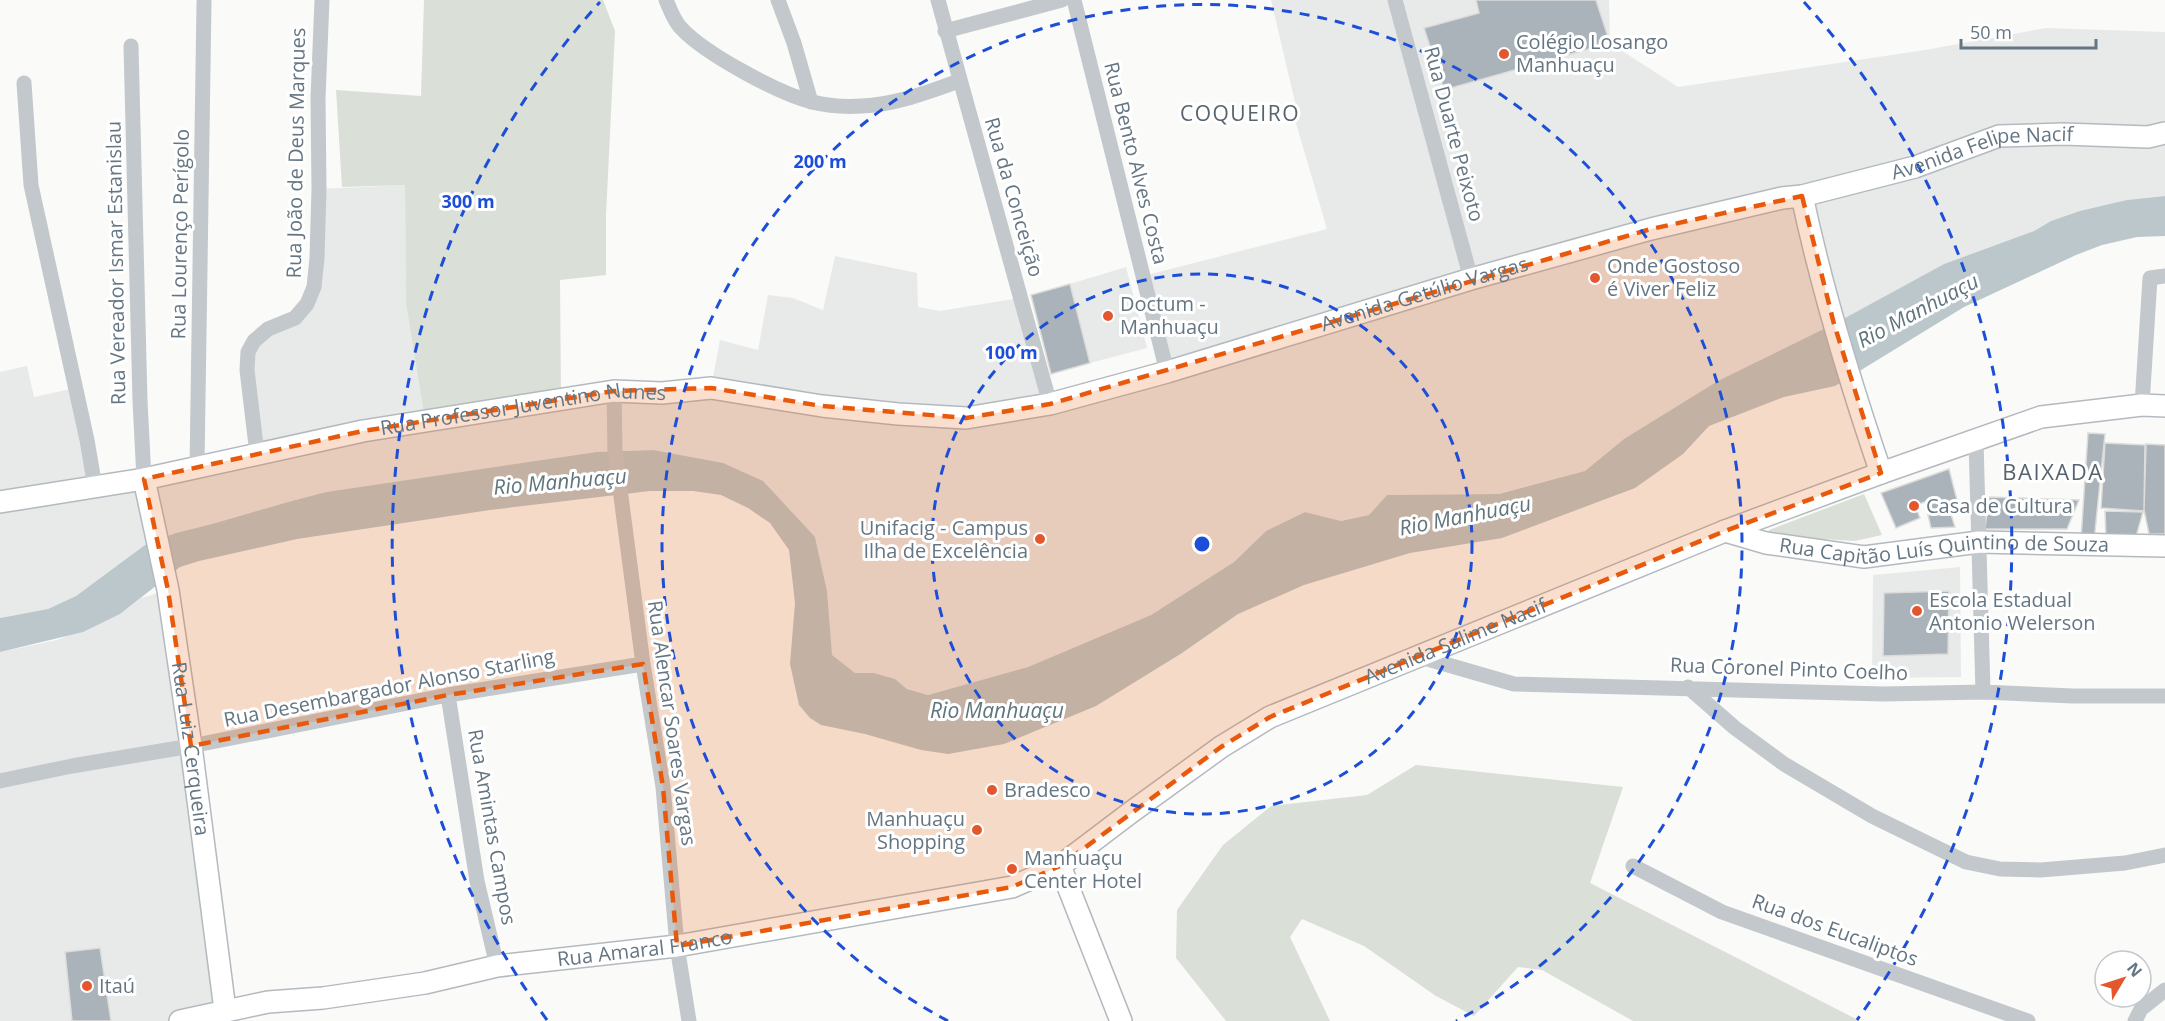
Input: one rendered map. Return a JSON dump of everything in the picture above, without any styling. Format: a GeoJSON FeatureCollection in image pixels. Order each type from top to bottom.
{"type":"FeatureCollection","features":[{"type":"Feature","properties":{"kind":"street","name":"Rua João de Deus Marques"},"geometry":{"type":"LineString","coordinates":[[257,454],[247,370],[248,352],[254,341],[268,329],[295,318],[307,304],[314,287],[319,189],[318,98],[322,0]]}},
{"type":"Feature","properties":{"kind":"street"},"geometry":{"type":"LineString","coordinates":[[666,0],[680,27],[721,59],[812,102],[840,106],[880,104],[913,97],[959,81]]}},
{"type":"Feature","properties":{"kind":"street"},"geometry":{"type":"LineString","coordinates":[[778,0],[812,102]]}},
{"type":"Feature","properties":{"kind":"street","name":"Rua da Conceição"},"geometry":{"type":"LineString","coordinates":[[938,0],[1050,404]]}},
{"type":"Feature","properties":{"kind":"street"},"geometry":{"type":"LineString","coordinates":[[945,31],[1062,0]]}},
{"type":"Feature","properties":{"kind":"street","name":"Rua Bento Alves Costa"},"geometry":{"type":"LineString","coordinates":[[1074,0],[1167,372]]}},
{"type":"Feature","properties":{"kind":"street","name":"Rua Duarte Peixoto"},"geometry":{"type":"LineString","coordinates":[[1395,0],[1471,279]]}},
{"type":"Feature","properties":{"kind":"street","name":"Rua Lourenço Perígolo"},"geometry":{"type":"LineString","coordinates":[[197,467],[204,2]]}},
{"type":"Feature","properties":{"kind":"street","name":"Rua Vereador Ismar Estanislau"},"geometry":{"type":"LineString","coordinates":[[131,46],[144,478]]}},
{"type":"Feature","properties":{"kind":"street"},"geometry":{"type":"LineString","coordinates":[[24,83],[31,185],[87,440],[95,487]]}},
{"type":"Feature","properties":{"kind":"street","name":"Avenida Felipe Nacif"},"geometry":{"type":"LineString","coordinates":[[1802,196],[1916,167],[1999,136],[2063,134],[2148,137],[2165,133]]}},
{"type":"Feature","properties":{"kind":"street"},"geometry":{"type":"LineString","coordinates":[[1802,196],[1832,316],[1881,473]]}},
{"type":"Feature","properties":{"kind":"street","name":"Avenida Getúlio Vargas"},"geometry":{"type":"LineString","coordinates":[[1050,404],[1167,372],[1471,279],[1651,229],[1782,198],[1802,196]]}},
{"type":"Feature","properties":{"kind":"street"},"geometry":{"type":"LineString","coordinates":[[2142,405],[2150,278],[2165,276]]}},
{"type":"Feature","properties":{"kind":"street","name":"Rua Professor Juventino Nunes"},"geometry":{"type":"LineString","coordinates":[[1,499],[95,487],[374,429],[614,391],[662,393],[711,388],[833,407],[966,418],[1050,404]]}},
{"type":"Feature","properties":{"kind":"street","name":"Rua Alencar Soares Vargas"},"geometry":{"type":"LineString","coordinates":[[614,391],[614,440],[663,787],[677,946],[689,1021]]}},
{"type":"Feature","properties":{"kind":"street"},"geometry":{"type":"LineString","coordinates":[[1983,692],[1976,441],[2041,417],[2142,405],[2165,406]]}},
{"type":"Feature","properties":{"kind":"street","name":"Avenida Salime Nacif"},"geometry":{"type":"LineString","coordinates":[[1060,866],[1221,747],[1270,717],[1725,531],[1881,473],[1976,441]]}},
{"type":"Feature","properties":{"kind":"street","name":"Rua Luiz Cerqueira"},"geometry":{"type":"LineString","coordinates":[[144,478],[168,590],[226,1016]]}},
{"type":"Feature","properties":{"kind":"street","name":"Rua Capitão Luís Quintino de Souza"},"geometry":{"type":"LineString","coordinates":[[1725,531],[1766,543],[1864,557],[1979,542],[2165,546]]}},
{"type":"Feature","properties":{"kind":"street","name":"Rua Coronel Pinto Coelho"},"geometry":{"type":"LineString","coordinates":[[1417,656],[1514,684],[1688,687],[1874,694],[1983,692],[2073,696],[2165,696]]}},
{"type":"Feature","properties":{"kind":"street","name":"Rua Desembargador Alonso Starling"},"geometry":{"type":"LineString","coordinates":[[0,781],[191,746],[448,694],[644,663]]}},
{"type":"Feature","properties":{"kind":"street"},"geometry":{"type":"LineString","coordinates":[[1688,687],[1735,728],[1784,764],[1872,816],[1966,862],[2000,869],[2041,870],[2125,863],[2165,855]]}},
{"type":"Feature","properties":{"kind":"street","name":"Rua Amintas Campos"},"geometry":{"type":"LineString","coordinates":[[448,694],[477,881],[497,966]]}},
{"type":"Feature","properties":{"kind":"street"},"geometry":{"type":"LineString","coordinates":[[1060,866],[1121,1021]]}},
{"type":"Feature","properties":{"kind":"street","name":"Rua Amaral Franco"},"geometry":{"type":"LineString","coordinates":[[180,1021],[226,1016],[268,1002],[323,998],[425,983],[497,966],[677,946],[980,894],[1012,887],[1060,866]]}},
{"type":"Feature","properties":{"kind":"street","name":"Rua dos Eucaliptos"},"geometry":{"type":"LineString","coordinates":[[1633,866],[1722,912],[2028,1021]]}},
{"type":"Feature","properties":{"kind":"street"},"geometry":{"type":"LineString","coordinates":[[2135,1021],[2140,1009],[2165,990]]}},
{"type":"Feature","properties":{"kind":"highlighted area"},"geometry":{"type":"Polygon","coordinates":[[[1802,196],[1834,324],[1881,473],[1725,531],[1270,717],[1221,747],[1060,866],[1012,887],[677,946],[663,787],[643,664],[448,695],[191,746],[168,590],[144,479],[363,431],[614,391],[711,388],[822,406],[966,418],[1050,404],[1651,229],[1802,196]]]}},
{"type":"Feature","properties":{"kind":"shaded area"},"geometry":{"type":"Polygon","coordinates":[[[424,0],[603,0],[615,31],[606,215],[606,275],[560,280],[561,399],[425,420],[406,304],[405,185],[342,187],[336,90],[421,96],[424,0]]]}},
{"type":"Feature","properties":{"kind":"shaded area"},"geometry":{"type":"Polygon","coordinates":[[[1271,0],[1609,0],[1610,43],[1678,87],[1925,50],[2046,28],[2165,32],[2165,196],[2127,200],[2051,221],[2034,231],[1944,264],[1624,439],[1585,471],[1499,494],[1387,495],[1369,515],[1341,521],[1305,512],[1266,531],[1234,562],[1151,615],[1028,667],[928,695],[907,689],[895,679],[874,673],[855,673],[831,655],[827,591],[815,537],[653,450],[595,452],[326,492],[176,533],[145,545],[76,596],[48,609],[0,618],[0,372],[27,366],[34,397],[75,388],[95,487],[257,454],[248,352],[307,304],[319,189],[405,185],[406,304],[425,420],[711,388],[720,340],[758,350],[768,295],[793,298],[823,310],[835,256],[917,273],[918,307],[940,311],[1020,298],[1050,404],[1167,372],[1143,276],[1327,229],[1293,113],[1295,102],[1271,0]]]}},
{"type":"Feature","properties":{"kind":"shaded area","name":"Doctum - Manhuaçu"},"geometry":{"type":"Polygon","coordinates":[[[1126,267],[1147,348],[1090,363],[1070,284],[1126,267]]]}},
{"type":"Feature","properties":{"kind":"shaded area"},"geometry":{"type":"Polygon","coordinates":[[[1864,494],[1882,535],[1855,541],[1773,536],[1769,533],[1769,530],[1864,494]]]}},
{"type":"Feature","properties":{"kind":"shaded area","name":"Escola Estadual Antonio Welerson"},"geometry":{"type":"Polygon","coordinates":[[[1960,567],[1961,677],[1872,678],[1873,575],[1960,567]]]}},
{"type":"Feature","properties":{"kind":"shaded area"},"geometry":{"type":"Polygon","coordinates":[[[168,590],[227,1021],[0,1021],[0,652],[57,640],[120,614],[141,598],[168,590]]]}},
{"type":"Feature","properties":{"kind":"shaded area"},"geometry":{"type":"Polygon","coordinates":[[[1416,765],[1623,787],[1590,883],[1860,1021],[1633,1021],[1542,970],[1518,967],[1474,1016],[1436,996],[1364,946],[1302,919],[1290,937],[1330,1021],[1226,1021],[1176,958],[1177,910],[1223,845],[1271,806],[1367,795],[1416,765]]]}},
{"type":"Feature","properties":{"kind":"water","name":"Rio Manhuaçu"},"geometry":{"type":"Polygon","coordinates":[[[2165,196],[2165,236],[2137,237],[2102,245],[2076,255],[1964,307],[1835,386],[1784,397],[1709,426],[1683,454],[1635,488],[1502,538],[1410,553],[1304,585],[1238,614],[1182,653],[1096,706],[1004,744],[948,754],[921,750],[865,734],[821,725],[810,718],[799,705],[790,664],[795,603],[789,550],[770,523],[748,508],[721,495],[693,491],[650,491],[490,510],[297,539],[199,561],[180,567],[120,614],[83,632],[0,652],[0,618],[48,609],[76,596],[145,545],[176,533],[326,492],[596,452],[653,450],[723,463],[763,481],[815,537],[827,591],[832,655],[855,673],[874,673],[895,679],[907,689],[928,695],[1028,667],[1151,615],[1234,562],[1266,531],[1305,512],[1341,521],[1369,515],[1387,495],[1499,494],[1585,471],[1624,439],[1718,381],[1834,324],[1944,264],[2034,231],[2051,221],[2080,211],[2127,200],[2165,196]]]}},
{"type":"Feature","properties":{"kind":"building","name":"Colégio Losango Manhuaçu"},"geometry":{"type":"Polygon","coordinates":[[[1476,0],[1596,0],[1610,43],[1444,90],[1424,28],[1479,13],[1476,0]]]}},
{"type":"Feature","properties":{"kind":"building"},"geometry":{"type":"Polygon","coordinates":[[[1070,284],[1090,363],[1051,374],[1031,295],[1070,284]]]}},
{"type":"Feature","properties":{"kind":"building"},"geometry":{"type":"Polygon","coordinates":[[[2088,433],[2105,434],[2094,541],[2081,539],[2088,433]]]}},
{"type":"Feature","properties":{"kind":"building"},"geometry":{"type":"Polygon","coordinates":[[[2105,443],[2145,445],[2144,511],[2101,508],[2105,443]]]}},
{"type":"Feature","properties":{"kind":"building"},"geometry":{"type":"Polygon","coordinates":[[[2146,444],[2165,445],[2165,534],[2149,534],[2144,510],[2146,444]]]}},
{"type":"Feature","properties":{"kind":"building"},"geometry":{"type":"Polygon","coordinates":[[[1949,469],[1958,504],[1948,505],[1955,527],[1931,528],[1925,502],[1915,505],[1920,518],[1896,528],[1881,493],[1949,469]]]}},
{"type":"Feature","properties":{"kind":"building"},"geometry":{"type":"Polygon","coordinates":[[[1989,497],[2079,500],[2067,529],[1985,529],[1989,497]]]}},
{"type":"Feature","properties":{"kind":"building"},"geometry":{"type":"Polygon","coordinates":[[[2105,511],[2143,512],[2135,540],[2106,540],[2105,511]]]}},
{"type":"Feature","properties":{"kind":"building"},"geometry":{"type":"Polygon","coordinates":[[[1949,591],[1948,654],[1883,656],[1884,593],[1949,591]]]}},
{"type":"Feature","properties":{"kind":"building","name":"Itaú"},"geometry":{"type":"Polygon","coordinates":[[[100,948],[111,1021],[72,1021],[65,952],[100,948]]]}},
{"type":"Feature","properties":{"kind":"place","name":"Colégio Losango Manhuaçu"},"geometry":{"type":"Point","coordinates":[1504,54]}},
{"type":"Feature","properties":{"kind":"place","name":"Onde Gostoso é Viver Feliz"},"geometry":{"type":"Point","coordinates":[1595,278]}},
{"type":"Feature","properties":{"kind":"place","name":"Doctum - Manhuaçu"},"geometry":{"type":"Point","coordinates":[1108,316]}},
{"type":"Feature","properties":{"kind":"place","name":"Casa de Cultura"},"geometry":{"type":"Point","coordinates":[1914,506]}},
{"type":"Feature","properties":{"kind":"place","name":"Unifacig - Campus Ilha de Excelência"},"geometry":{"type":"Point","coordinates":[1040,539]}},
{"type":"Feature","properties":{"kind":"place","name":"Escola Estadual Antonio Welerson"},"geometry":{"type":"Point","coordinates":[1917,611]}},
{"type":"Feature","properties":{"kind":"place","name":"Bradesco"},"geometry":{"type":"Point","coordinates":[992,790]}},
{"type":"Feature","properties":{"kind":"place","name":"Manhuaçu Shopping"},"geometry":{"type":"Point","coordinates":[977,830]}},
{"type":"Feature","properties":{"kind":"place","name":"Manhuaçu Center Hotel"},"geometry":{"type":"Point","coordinates":[1012,869]}},
{"type":"Feature","properties":{"kind":"place","name":"Itaú"},"geometry":{"type":"Point","coordinates":[87,986]}},
{"type":"Feature","properties":{"kind":"district","name":"COQUEIRO"},"geometry":{"type":"Point","coordinates":[1240,114]}},
{"type":"Feature","properties":{"kind":"district","name":"BAIXADA"},"geometry":{"type":"Point","coordinates":[2053,472]}}]}
